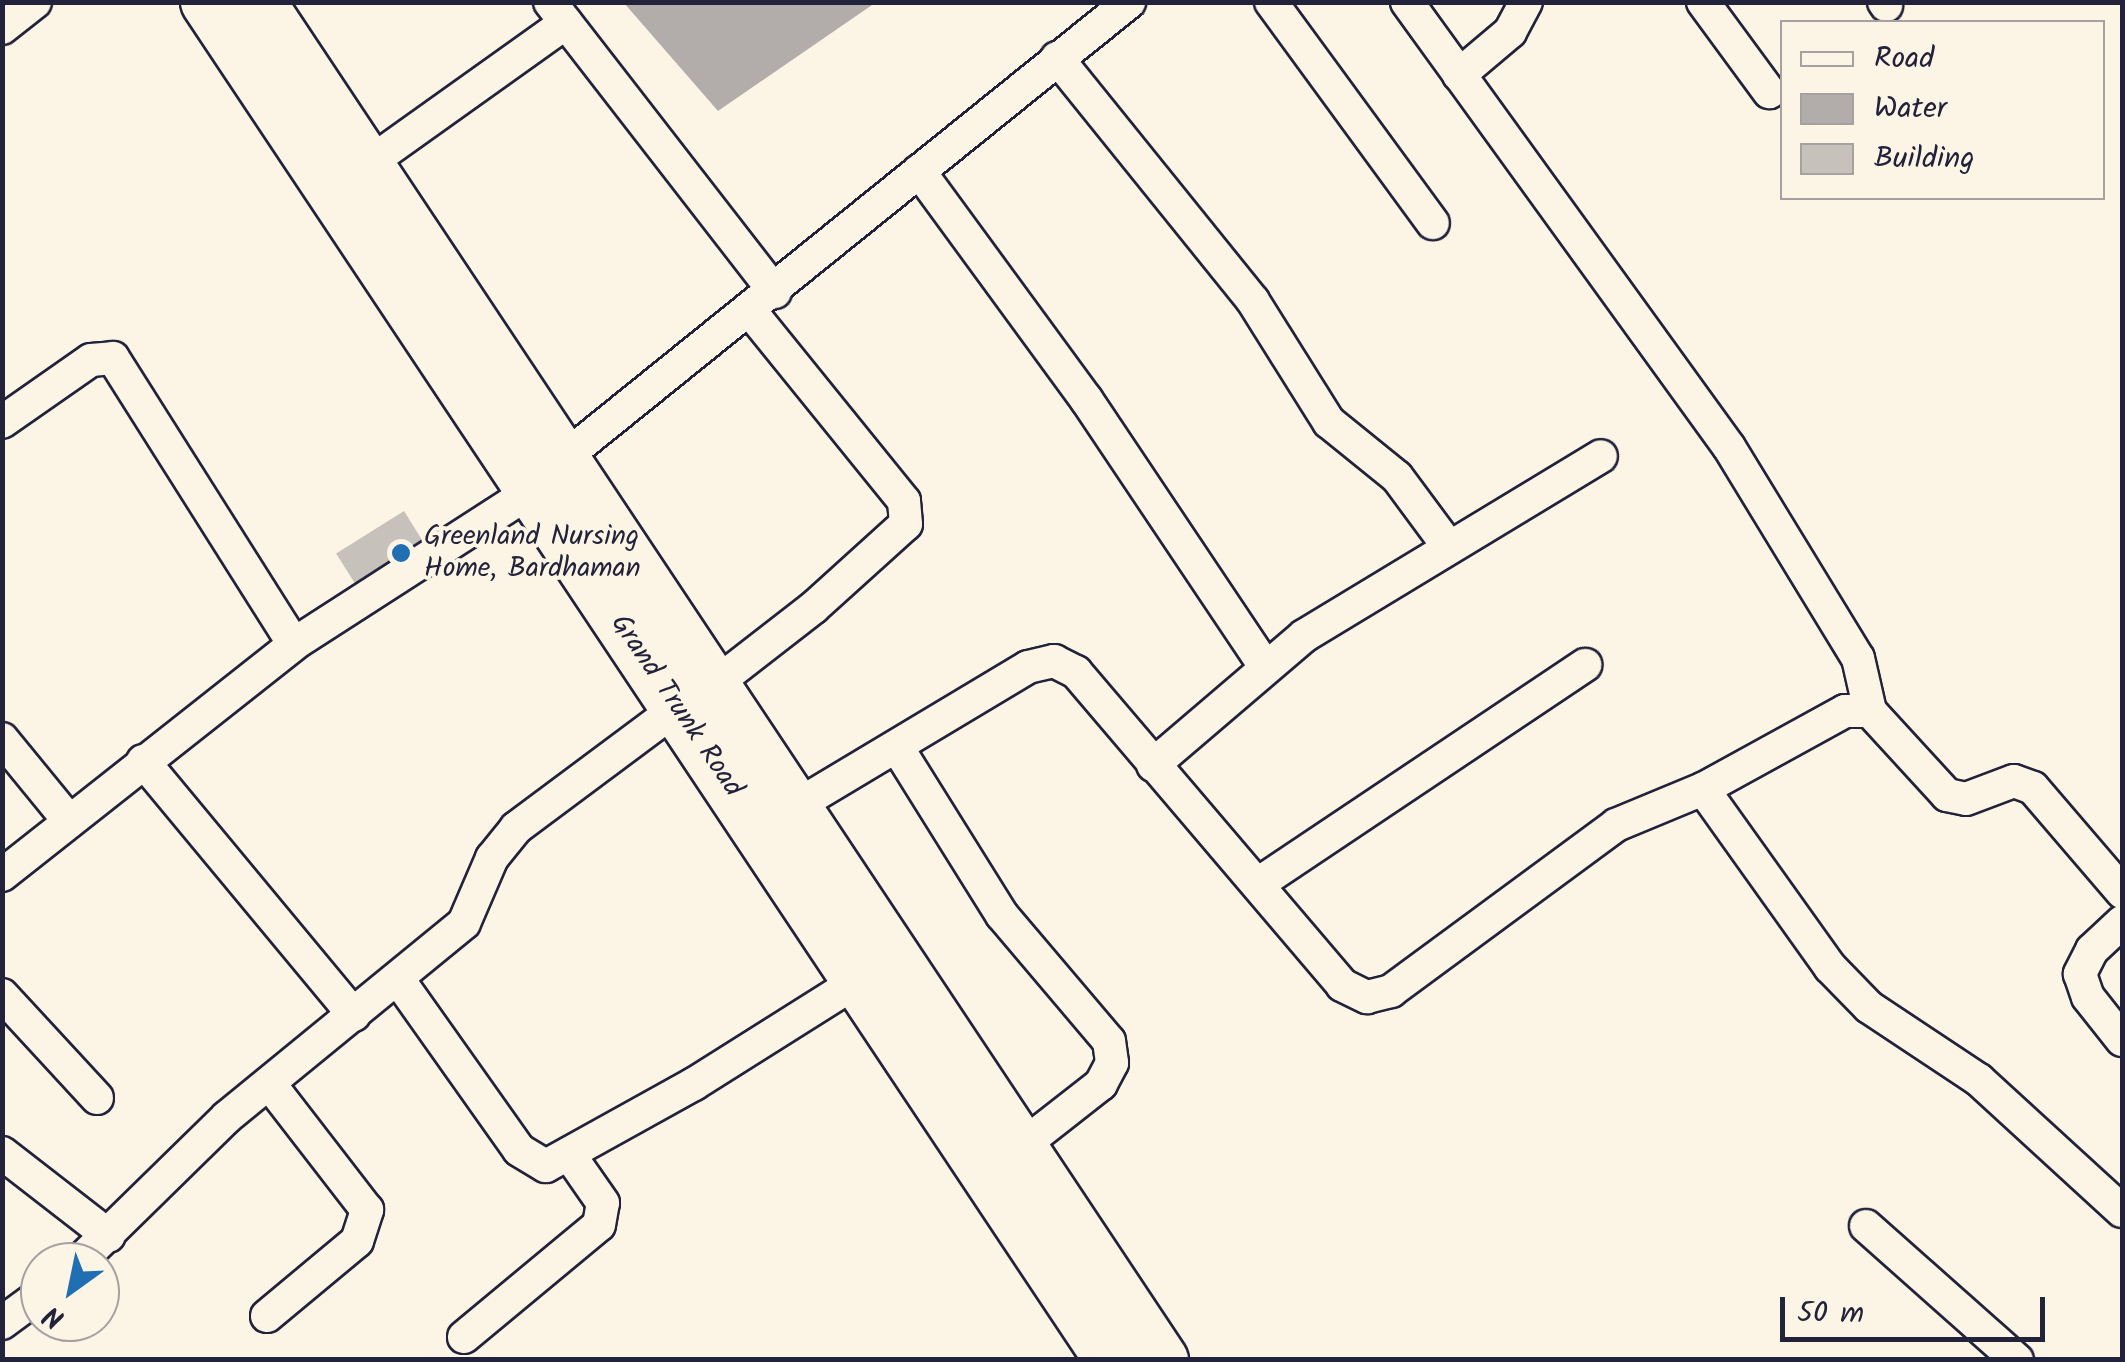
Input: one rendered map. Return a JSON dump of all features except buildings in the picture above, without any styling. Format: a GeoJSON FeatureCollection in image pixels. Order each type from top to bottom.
{"type":"FeatureCollection","features":[{"type":"Feature","properties":{"kind":"main road","name":"Grand Trunk Road"},"geometry":{"type":"LineString","coordinates":[[208,2],[548,474],[696,696],[859,980],[1112,1360]]}},
{"type":"Feature","properties":{"kind":"main road","name":"Grand Trunk Road"},"geometry":{"type":"LineString","coordinates":[[259,2],[368,164],[548,474]]}},
{"type":"Feature","properties":{"kind":"main road","name":"Grand Trunk Road"},"geometry":{"type":"LineString","coordinates":[[696,696],[796,806],[1162,1360]]}},
{"type":"Feature","properties":{"kind":"street"},"geometry":{"type":"LineString","coordinates":[[2,28],[35,2]]}},
{"type":"Feature","properties":{"kind":"street"},"geometry":{"type":"LineString","coordinates":[[2,875],[294,644],[548,474],[1129,2]]}},
{"type":"Feature","properties":{"kind":"street"},"geometry":{"type":"LineString","coordinates":[[1271,2],[1433,223]]}},
{"type":"Feature","properties":{"kind":"street"},"geometry":{"type":"LineString","coordinates":[[1407,2],[1729,447],[1858,658],[1870,710],[1947,795],[1966,800],[2014,780],[2033,788],[2122,892]]}},
{"type":"Feature","properties":{"kind":"street"},"geometry":{"type":"LineString","coordinates":[[1459,75],[1510,32],[1526,2]]}},
{"type":"Feature","properties":{"kind":"street"},"geometry":{"type":"LineString","coordinates":[[1703,2],[1769,92]]}},
{"type":"Feature","properties":{"kind":"street"},"geometry":{"type":"LineString","coordinates":[[101,1242],[269,1083],[464,923],[492,858],[516,828],[828,596],[906,524],[904,501],[558,13],[368,164]]}},
{"type":"Feature","properties":{"kind":"street"},"geometry":{"type":"LineString","coordinates":[[1056,58],[1253,301],[1329,422],[1398,477],[1448,546]]}},
{"type":"Feature","properties":{"kind":"street"},"geometry":{"type":"LineString","coordinates":[[919,172],[1086,399],[1264,666]]}},
{"type":"Feature","properties":{"kind":"street"},"geometry":{"type":"LineString","coordinates":[[2,422],[91,360],[113,358],[130,375],[294,644]]}},
{"type":"Feature","properties":{"kind":"street"},"geometry":{"type":"LineString","coordinates":[[1153,765],[1264,666],[1448,546],[1600,456]]}},
{"type":"Feature","properties":{"kind":"street"},"geometry":{"type":"LineString","coordinates":[[796,806],[1028,667],[1054,661],[1076,672],[1342,985],[1367,996],[1379,994],[1616,826],[1703,789],[1846,712],[1870,710]]}},
{"type":"Feature","properties":{"kind":"street"},"geometry":{"type":"LineString","coordinates":[[1258,884],[1584,665]]}},
{"type":"Feature","properties":{"kind":"street"},"geometry":{"type":"LineString","coordinates":[[2,738],[69,822]]}},
{"type":"Feature","properties":{"kind":"street"},"geometry":{"type":"LineString","coordinates":[[897,747],[1002,915],[1109,1041],[1112,1064],[1101,1084],[1022,1146]]}},
{"type":"Feature","properties":{"kind":"street"},"geometry":{"type":"LineString","coordinates":[[142,761],[354,1016]]}},
{"type":"Feature","properties":{"kind":"street"},"geometry":{"type":"LineString","coordinates":[[1703,789],[1830,968],[1868,1007],[1979,1080],[2122,1211]]}},
{"type":"Feature","properties":{"kind":"street"},"geometry":{"type":"LineString","coordinates":[[2122,922],[2092,950],[2080,974],[2088,997],[2122,1040]]}},
{"type":"Feature","properties":{"kind":"street"},"geometry":{"type":"LineString","coordinates":[[398,979],[518,1150],[546,1166],[571,1156],[859,980]]}},
{"type":"Feature","properties":{"kind":"street"},"geometry":{"type":"LineString","coordinates":[[2,995],[98,1098]]}},
{"type":"Feature","properties":{"kind":"street"},"geometry":{"type":"LineString","coordinates":[[267,1316],[357,1240],[367,1210],[269,1083]]}},
{"type":"Feature","properties":{"kind":"street"},"geometry":{"type":"LineString","coordinates":[[2,1153],[108,1236]]}},
{"type":"Feature","properties":{"kind":"street"},"geometry":{"type":"LineString","coordinates":[[464,1337],[600,1225],[602,1202],[571,1156]]}},
{"type":"Feature","properties":{"kind":"street"},"geometry":{"type":"LineString","coordinates":[[1866,1226],[2016,1360]]}},
{"type":"Feature","properties":{"kind":"water"},"geometry":{"type":"Polygon","coordinates":[[[624,3],[875,3],[718,111],[624,3]]]}},
{"type":"Feature","properties":{"kind":"place","name":"Greenland Nursing Home, Bardhaman"},"geometry":{"type":"Point","coordinates":[401,553]}}]}
